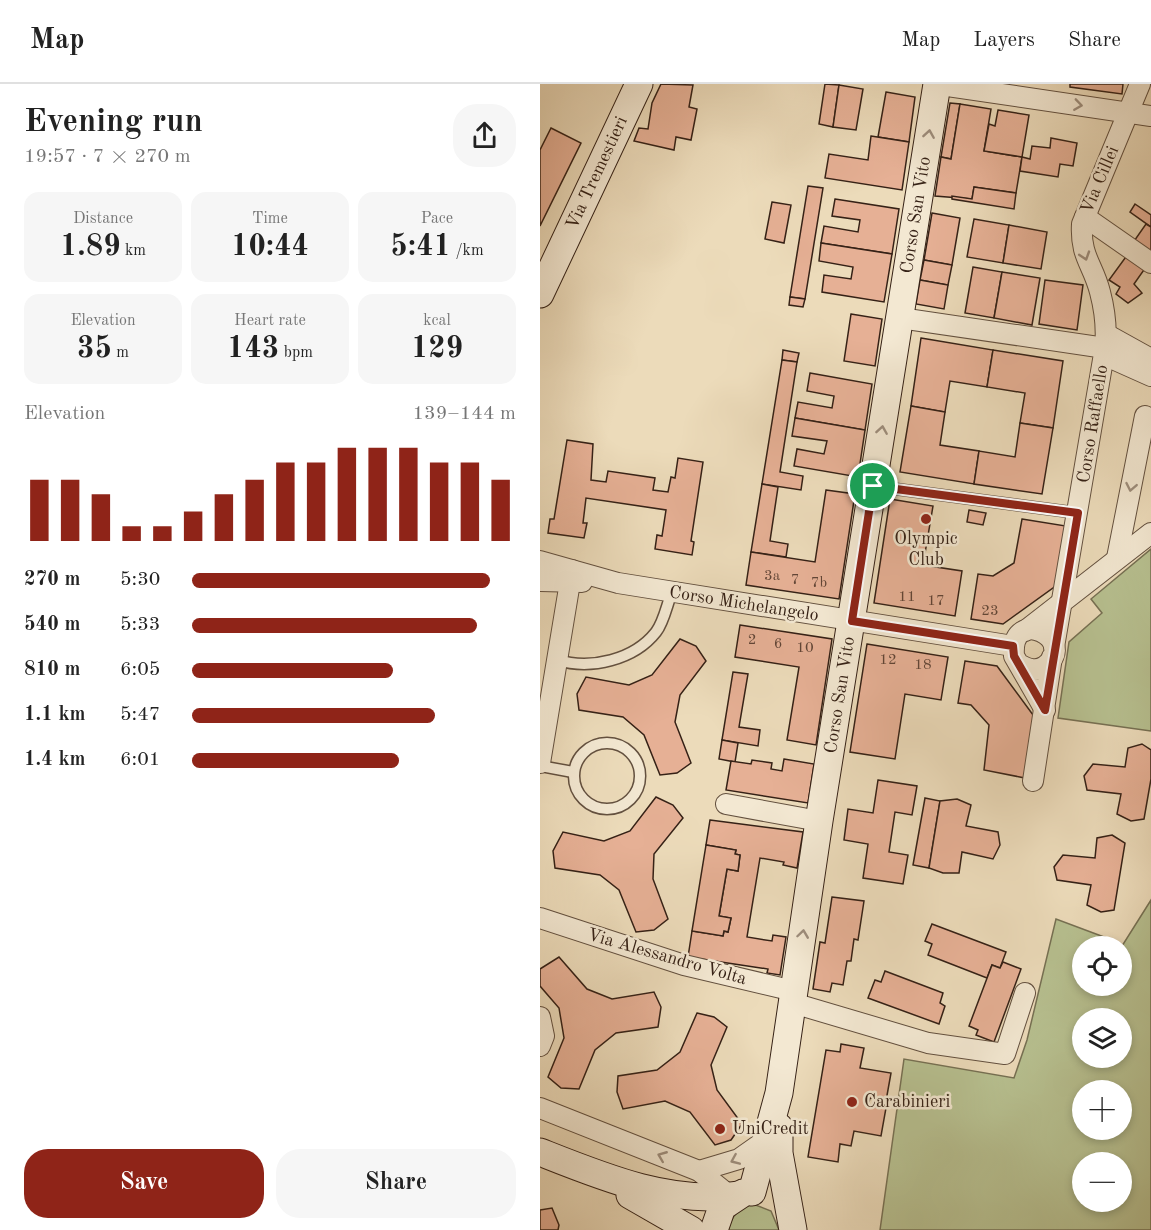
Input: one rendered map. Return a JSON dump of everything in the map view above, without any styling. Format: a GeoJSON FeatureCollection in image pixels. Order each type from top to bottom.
{"type":"FeatureCollection","features":[{"type":"Feature","properties":{"kind":"main road","name":"Via Tremestieri"},"geometry":{"type":"LineString","coordinates":[[540,294],[639,84]]}},
{"type":"Feature","properties":{"kind":"main road","name":"Corso San Vito"},"geometry":{"type":"LineString","coordinates":[[779,1093],[819,821],[936,84]]}},
{"type":"Feature","properties":{"kind":"main road"},"geometry":{"type":"LineString","coordinates":[[714,1230],[722,1207],[740,1194],[766,1140],[779,1093]]}},
{"type":"Feature","properties":{"kind":"main road"},"geometry":{"type":"LineString","coordinates":[[779,1093],[779,1153],[794,1223]]}},
{"type":"Feature","properties":{"kind":"main road"},"geometry":{"type":"LineString","coordinates":[[540,1152],[593,1173],[663,1193],[704,1198],[740,1194],[776,1198],[794,1223]]}},
{"type":"Feature","properties":{"kind":"main road"},"geometry":{"type":"LineString","coordinates":[[593,1173],[691,1230]]}},
{"type":"Feature","properties":{"kind":"street"},"geometry":{"type":"LineString","coordinates":[[936,84],[1151,116]]}},
{"type":"Feature","properties":{"kind":"street","name":"Via Cillei"},"geometry":{"type":"LineString","coordinates":[[1105,346],[1100,290],[1084,258],[1081,241],[1085,217],[1140,84]]}},
{"type":"Feature","properties":{"kind":"street"},"geometry":{"type":"LineString","coordinates":[[1085,217],[1151,263]]}},
{"type":"Feature","properties":{"kind":"street","name":"Corso Raffaello"},"geometry":{"type":"LineString","coordinates":[[900,318],[1105,346],[1045,710]]}},
{"type":"Feature","properties":{"kind":"street"},"geometry":{"type":"LineString","coordinates":[[1105,346],[1151,359]]}},
{"type":"Feature","properties":{"kind":"street"},"geometry":{"type":"LineString","coordinates":[[1105,346],[1151,376]]}},
{"type":"Feature","properties":{"kind":"street"},"geometry":{"type":"LineString","coordinates":[[1117,558],[1145,416],[1151,419]]}},
{"type":"Feature","properties":{"kind":"street"},"geometry":{"type":"LineString","coordinates":[[1019,647],[1064,598],[1151,533]]}},
{"type":"Feature","properties":{"kind":"street"},"geometry":{"type":"LineString","coordinates":[[540,561],[571,576]]}},
{"type":"Feature","properties":{"kind":"street"},"geometry":{"type":"LineString","coordinates":[[540,581],[571,576]]}},
{"type":"Feature","properties":{"kind":"street"},"geometry":{"type":"LineString","coordinates":[[540,765],[571,576]]}},
{"type":"Feature","properties":{"kind":"street","name":"Corso Michelangelo"},"geometry":{"type":"LineString","coordinates":[[571,576],[1019,647]]}},
{"type":"Feature","properties":{"kind":"street"},"geometry":{"type":"LineString","coordinates":[[1034,629],[1044,631],[1051,638],[1053,652],[1046,665],[1037,669],[1028,669],[1019,647],[1034,629]]}},
{"type":"Feature","properties":{"kind":"street"},"geometry":{"type":"LineString","coordinates":[[1019,647],[1045,710],[1033,781]]}},
{"type":"Feature","properties":{"kind":"street"},"geometry":{"type":"LineString","coordinates":[[726,804],[819,821]]}},
{"type":"Feature","properties":{"kind":"street","name":"Via Alessandro Volta"},"geometry":{"type":"LineString","coordinates":[[540,918],[684,966],[793,997],[928,1043],[1005,1054],[1025,993]]}},
{"type":"Feature","properties":{"kind":"street"},"geometry":{"type":"LineString","coordinates":[[540,1017],[544,1036],[540,1046]]}},
{"type":"Feature","properties":{"kind":"street"},"geometry":{"type":"LineString","coordinates":[[540,1108],[699,1172],[740,1194]]}},
{"type":"Feature","properties":{"kind":"street"},"geometry":{"type":"LineString","coordinates":[[699,1172],[739,1159],[766,1140]]}},
{"type":"Feature","properties":{"kind":"lane"},"geometry":{"type":"LineString","coordinates":[[873,486],[1078,513]]}},
{"type":"Feature","properties":{"kind":"lane"},"geometry":{"type":"LineString","coordinates":[[557,660],[570,664],[603,662],[636,652],[658,630],[672,592]]}},
{"type":"Feature","properties":{"kind":"lane"},"geometry":{"type":"LineString","coordinates":[[609,742],[621,745],[631,752],[638,762],[641,775],[639,787],[633,798],[623,806],[611,810],[593,807],[579,795],[574,784],[573,771],[577,759],[585,750],[596,744],[609,742]]}},
{"type":"Feature","properties":{"kind":"lane"},"geometry":{"type":"LineString","coordinates":[[540,765],[573,771]]}},
{"type":"Feature","properties":{"kind":"green space"},"geometry":{"type":"Polygon","coordinates":[[[1151,549],[1151,731],[1058,718],[1069,642],[1102,613],[1091,599],[1151,549]]]}},
{"type":"Feature","properties":{"kind":"green space"},"geometry":{"type":"Polygon","coordinates":[[[1151,900],[1151,1230],[880,1230],[904,1059],[1014,1078],[1027,1040],[1056,919],[1101,936],[1072,936],[1072,996],[1132,996],[1132,936],[1128,936],[1151,900]]]}},
{"type":"Feature","properties":{"kind":"green space"},"geometry":{"type":"Polygon","coordinates":[[[753,1204],[771,1211],[779,1230],[728,1230],[736,1213],[753,1204]]]}},
{"type":"Feature","properties":{"kind":"building"},"geometry":{"type":"Polygon","coordinates":[[[661,84],[693,85],[689,107],[697,109],[691,140],[676,137],[674,150],[634,141],[639,128],[648,129],[652,103],[661,84]]]}},
{"type":"Feature","properties":{"kind":"building"},"geometry":{"type":"Polygon","coordinates":[[[825,84],[839,85],[833,127],[819,124],[825,84]]]}},
{"type":"Feature","properties":{"kind":"building"},"geometry":{"type":"Polygon","coordinates":[[[1070,84],[1123,84],[1122,94],[1070,87],[1070,84]]]}},
{"type":"Feature","properties":{"kind":"building"},"geometry":{"type":"Polygon","coordinates":[[[839,85],[863,89],[856,130],[833,127],[839,85]]]}},
{"type":"Feature","properties":{"kind":"building"},"geometry":{"type":"Polygon","coordinates":[[[886,92],[915,97],[909,142],[878,137],[886,92]]]}},
{"type":"Feature","properties":{"kind":"building"},"geometry":{"type":"Polygon","coordinates":[[[950,103],[960,104],[951,159],[941,157],[950,103]]]}},
{"type":"Feature","properties":{"kind":"building"},"geometry":{"type":"Polygon","coordinates":[[[960,104],[991,109],[984,151],[1022,157],[1016,193],[974,187],[972,199],[935,196],[941,157],[951,159],[960,104]]]}},
{"type":"Feature","properties":{"kind":"building"},"geometry":{"type":"Polygon","coordinates":[[[998,110],[1029,115],[1022,157],[984,151],[989,124],[995,126],[998,110]]]}},
{"type":"Feature","properties":{"kind":"building"},"geometry":{"type":"Polygon","coordinates":[[[551,128],[581,143],[540,226],[540,150],[551,128]]]}},
{"type":"Feature","properties":{"kind":"building"},"geometry":{"type":"Polygon","coordinates":[[[871,136],[909,142],[902,190],[825,178],[829,154],[868,160],[871,136]]]}},
{"type":"Feature","properties":{"kind":"building"},"geometry":{"type":"Polygon","coordinates":[[[1051,138],[1077,143],[1073,166],[1060,164],[1058,177],[1020,171],[1022,157],[1030,159],[1032,146],[1050,148],[1051,138]]]}},
{"type":"Feature","properties":{"kind":"building"},"geometry":{"type":"Polygon","coordinates":[[[808,186],[823,188],[805,299],[790,297],[808,186]]]}},
{"type":"Feature","properties":{"kind":"building"},"geometry":{"type":"Polygon","coordinates":[[[974,187],[1016,193],[1014,209],[952,199],[952,196],[972,199],[974,187]]]}},
{"type":"Feature","properties":{"kind":"building"},"geometry":{"type":"Polygon","coordinates":[[[835,199],[899,209],[892,254],[821,243],[824,226],[858,232],[860,220],[832,216],[835,199]]]}},
{"type":"Feature","properties":{"kind":"building"},"geometry":{"type":"Polygon","coordinates":[[[772,202],[791,205],[784,243],[765,239],[772,202]]]}},
{"type":"Feature","properties":{"kind":"building"},"geometry":{"type":"Polygon","coordinates":[[[1135,204],[1151,215],[1151,227],[1130,212],[1135,204]]]}},
{"type":"Feature","properties":{"kind":"building"},"geometry":{"type":"Polygon","coordinates":[[[932,213],[960,218],[952,265],[924,260],[932,213]]]}},
{"type":"Feature","properties":{"kind":"building"},"geometry":{"type":"Polygon","coordinates":[[[974,219],[1009,225],[1003,263],[967,257],[974,219]]]}},
{"type":"Feature","properties":{"kind":"building"},"geometry":{"type":"Polygon","coordinates":[[[1146,224],[1151,227],[1151,258],[1132,244],[1146,224]]]}},
{"type":"Feature","properties":{"kind":"building"},"geometry":{"type":"Polygon","coordinates":[[[1009,225],[1047,232],[1041,269],[1003,263],[1009,225]]]}},
{"type":"Feature","properties":{"kind":"building"},"geometry":{"type":"Polygon","coordinates":[[[821,243],[892,254],[884,302],[822,292],[824,275],[851,279],[853,267],[819,261],[821,243]]]}},
{"type":"Feature","properties":{"kind":"building"},"geometry":{"type":"Polygon","coordinates":[[[1128,254],[1146,267],[1134,284],[1142,293],[1128,303],[1116,294],[1120,287],[1109,280],[1128,254]]]}},
{"type":"Feature","properties":{"kind":"building"},"geometry":{"type":"Polygon","coordinates":[[[924,260],[952,265],[948,285],[920,280],[924,260]]]}},
{"type":"Feature","properties":{"kind":"building"},"geometry":{"type":"Polygon","coordinates":[[[973,267],[1002,272],[994,318],[965,313],[973,267]]]}},
{"type":"Feature","properties":{"kind":"building"},"geometry":{"type":"Polygon","coordinates":[[[1002,272],[1040,278],[1032,325],[994,318],[1002,272]]]}},
{"type":"Feature","properties":{"kind":"building"},"geometry":{"type":"Polygon","coordinates":[[[920,280],[948,285],[944,309],[916,304],[920,280]]]}},
{"type":"Feature","properties":{"kind":"building"},"geometry":{"type":"Polygon","coordinates":[[[1045,280],[1083,285],[1077,330],[1039,324],[1045,280]]]}},
{"type":"Feature","properties":{"kind":"building"},"geometry":{"type":"Polygon","coordinates":[[[790,297],[805,299],[803,307],[789,305],[790,297]]]}},
{"type":"Feature","properties":{"kind":"building"},"geometry":{"type":"Polygon","coordinates":[[[851,314],[882,319],[875,366],[844,361],[851,314]]]}},
{"type":"Feature","properties":{"kind":"building"},"geometry":{"type":"Polygon","coordinates":[[[921,338],[993,350],[987,387],[950,381],[945,412],[911,406],[921,338]]]}},
{"type":"Feature","properties":{"kind":"building"},"geometry":{"type":"Polygon","coordinates":[[[783,350],[799,353],[797,362],[782,360],[783,350]]]}},
{"type":"Feature","properties":{"kind":"building"},"geometry":{"type":"Polygon","coordinates":[[[993,350],[1063,361],[1053,428],[1020,423],[1025,393],[987,387],[993,350]]]}},
{"type":"Feature","properties":{"kind":"building"},"geometry":{"type":"Polygon","coordinates":[[[782,360],[797,362],[780,472],[803,476],[801,490],[762,484],[782,360]]]}},
{"type":"Feature","properties":{"kind":"building"},"geometry":{"type":"Polygon","coordinates":[[[810,373],[872,384],[865,430],[795,418],[798,402],[832,408],[834,396],[807,391],[810,373]]]}},
{"type":"Feature","properties":{"kind":"building"},"geometry":{"type":"Polygon","coordinates":[[[911,406],[945,412],[940,445],[979,451],[974,484],[900,472],[911,406]]]}},
{"type":"Feature","properties":{"kind":"building"},"geometry":{"type":"Polygon","coordinates":[[[795,418],[865,430],[858,477],[794,466],[797,449],[824,454],[827,441],[792,436],[795,418]]]}},
{"type":"Feature","properties":{"kind":"building"},"geometry":{"type":"Polygon","coordinates":[[[1020,423],[1053,428],[1042,494],[974,484],[979,451],[1015,457],[1020,423]]]}},
{"type":"Feature","properties":{"kind":"building"},"geometry":{"type":"Polygon","coordinates":[[[567,440],[593,444],[591,480],[606,482],[608,471],[655,478],[653,490],[668,492],[671,477],[675,478],[678,458],[703,462],[691,541],[694,542],[692,555],[655,549],[657,535],[662,536],[666,510],[586,498],[583,523],[587,523],[584,538],[548,533],[550,519],[554,519],[567,440]]]}},
{"type":"Feature","properties":{"kind":"building"},"geometry":{"type":"Polygon","coordinates":[[[762,484],[778,487],[770,541],[788,544],[786,557],[751,552],[762,484]]]}},
{"type":"Feature","properties":{"kind":"building"},"geometry":{"type":"Polygon","coordinates":[[[826,490],[855,494],[839,599],[746,585],[751,552],[815,562],[826,490]]]}},
{"type":"Feature","properties":{"kind":"building"},"geometry":{"type":"Polygon","coordinates":[[[890,499],[933,506],[923,565],[962,571],[955,616],[874,603],[890,499]]]}},
{"type":"Feature","properties":{"kind":"building"},"geometry":{"type":"Polygon","coordinates":[[[969,510],[986,513],[983,525],[967,522],[969,510]]]}},
{"type":"Feature","properties":{"kind":"building"},"geometry":{"type":"Polygon","coordinates":[[[1022,519],[1066,526],[1057,585],[1003,624],[971,619],[978,574],[993,576],[1014,563],[1022,519]]]}},
{"type":"Feature","properties":{"kind":"building"},"geometry":{"type":"Polygon","coordinates":[[[740,625],[832,639],[816,745],[787,740],[799,667],[735,657],[740,625]]]}},
{"type":"Feature","properties":{"kind":"building"},"geometry":{"type":"Polygon","coordinates":[[[680,639],[696,646],[706,661],[680,695],[675,722],[691,763],[677,773],[660,775],[644,735],[623,717],[579,710],[577,694],[586,677],[629,685],[652,675],[680,639]]]}},
{"type":"Feature","properties":{"kind":"building"},"geometry":{"type":"Polygon","coordinates":[[[867,644],[948,657],[941,700],[905,694],[895,759],[850,752],[867,644]]]}},
{"type":"Feature","properties":{"kind":"building"},"geometry":{"type":"Polygon","coordinates":[[[965,661],[997,666],[1036,719],[1025,778],[984,770],[989,725],[971,705],[958,703],[965,661]]]}},
{"type":"Feature","properties":{"kind":"building"},"geometry":{"type":"Polygon","coordinates":[[[733,672],[748,674],[739,727],[760,730],[758,746],[722,740],[733,672]]]}},
{"type":"Feature","properties":{"kind":"building"},"geometry":{"type":"Polygon","coordinates":[[[722,740],[738,743],[735,762],[719,759],[722,740]]]}},
{"type":"Feature","properties":{"kind":"building"},"geometry":{"type":"Polygon","coordinates":[[[1142,744],[1151,750],[1151,779],[1144,819],[1131,821],[1117,814],[1121,794],[1087,790],[1084,776],[1093,764],[1125,767],[1128,748],[1142,744]]]}},
{"type":"Feature","properties":{"kind":"building"},"geometry":{"type":"Polygon","coordinates":[[[784,759],[814,764],[808,803],[726,790],[731,761],[751,764],[752,760],[772,763],[771,769],[782,771],[784,759]]]}},
{"type":"Feature","properties":{"kind":"building"},"geometry":{"type":"Polygon","coordinates":[[[878,780],[917,786],[912,815],[895,812],[889,852],[908,855],[903,884],[863,878],[868,844],[844,840],[848,809],[873,813],[878,780]]]}},
{"type":"Feature","properties":{"kind":"building"},"geometry":{"type":"Polygon","coordinates":[[[656,797],[673,805],[683,818],[654,854],[653,879],[668,919],[654,930],[636,932],[619,890],[600,875],[555,868],[553,851],[563,832],[604,841],[630,831],[656,797]]]}},
{"type":"Feature","properties":{"kind":"building"},"geometry":{"type":"Polygon","coordinates":[[[925,798],[940,801],[929,868],[913,865],[925,798]]]}},
{"type":"Feature","properties":{"kind":"building"},"geometry":{"type":"Polygon","coordinates":[[[957,799],[971,805],[966,826],[998,832],[1000,845],[993,859],[962,852],[959,873],[943,873],[929,868],[940,801],[957,799]]]}},
{"type":"Feature","properties":{"kind":"building"},"geometry":{"type":"Polygon","coordinates":[[[710,820],[803,832],[797,868],[783,865],[784,862],[760,858],[747,937],[772,941],[773,935],[786,937],[780,975],[767,973],[768,969],[688,957],[692,931],[723,936],[724,931],[728,932],[731,918],[719,916],[727,869],[738,871],[740,855],[735,854],[736,850],[706,845],[710,820]]]}},
{"type":"Feature","properties":{"kind":"building"},"geometry":{"type":"Polygon","coordinates":[[[1112,835],[1125,843],[1114,910],[1101,912],[1087,905],[1091,885],[1057,880],[1054,867],[1063,855],[1095,858],[1097,838],[1112,835]]]}},
{"type":"Feature","properties":{"kind":"building"},"geometry":{"type":"Polygon","coordinates":[[[706,845],[736,850],[735,854],[740,855],[738,871],[727,869],[719,916],[731,918],[728,932],[724,931],[723,936],[692,931],[706,845]]]}},
{"type":"Feature","properties":{"kind":"building"},"geometry":{"type":"Polygon","coordinates":[[[832,897],[864,901],[858,940],[854,939],[851,961],[847,961],[843,985],[832,983],[830,992],[813,989],[820,942],[825,943],[832,897]]]}},
{"type":"Feature","properties":{"kind":"building"},"geometry":{"type":"Polygon","coordinates":[[[932,924],[1006,952],[1000,968],[992,965],[987,978],[928,955],[932,944],[925,941],[932,924]]]}},
{"type":"Feature","properties":{"kind":"building"},"geometry":{"type":"Polygon","coordinates":[[[559,957],[587,989],[612,999],[654,992],[661,1007],[658,1027],[616,1033],[595,1050],[579,1089],[561,1088],[548,1077],[564,1038],[559,1008],[540,986],[540,969],[559,957]]]}},
{"type":"Feature","properties":{"kind":"building"},"geometry":{"type":"Polygon","coordinates":[[[1003,962],[1021,969],[994,1042],[976,1035],[978,1030],[969,1026],[992,965],[1000,968],[1003,962]]]}},
{"type":"Feature","properties":{"kind":"building"},"geometry":{"type":"Polygon","coordinates":[[[885,971],[943,993],[940,1003],[945,1006],[939,1024],[868,998],[875,980],[881,982],[885,971]]]}},
{"type":"Feature","properties":{"kind":"building"},"geometry":{"type":"Polygon","coordinates":[[[697,1013],[714,1017],[727,1027],[711,1065],[717,1090],[742,1124],[731,1140],[715,1145],[690,1112],[665,1101],[623,1109],[617,1092],[618,1076],[657,1070],[680,1052],[697,1013]]]}},
{"type":"Feature","properties":{"kind":"building"},"geometry":{"type":"Polygon","coordinates":[[[841,1044],[864,1048],[860,1068],[891,1073],[886,1101],[870,1098],[868,1106],[886,1108],[881,1136],[854,1131],[851,1146],[840,1144],[838,1162],[808,1157],[826,1050],[840,1052],[841,1044]]]}},
{"type":"Feature","properties":{"kind":"building"},"geometry":{"type":"Polygon","coordinates":[[[552,1208],[559,1225],[558,1230],[540,1230],[540,1210],[552,1208]]]}},
{"type":"Feature","properties":{"kind":"place","name":"Olympic Club"},"geometry":{"type":"Point","coordinates":[926,519]}},
{"type":"Feature","properties":{"kind":"place","name":"Carabinieri"},"geometry":{"type":"Point","coordinates":[852,1102]}},
{"type":"Feature","properties":{"kind":"place","name":"UniCredit"},"geometry":{"type":"Point","coordinates":[720,1129]}},
{"type":"Feature","properties":{"kind":"route"},"geometry":{"type":"LineString","coordinates":[[873,486],[1078,513],[1045,710],[1014,656],[1013,646],[852,621],[873,486]]}}]}
